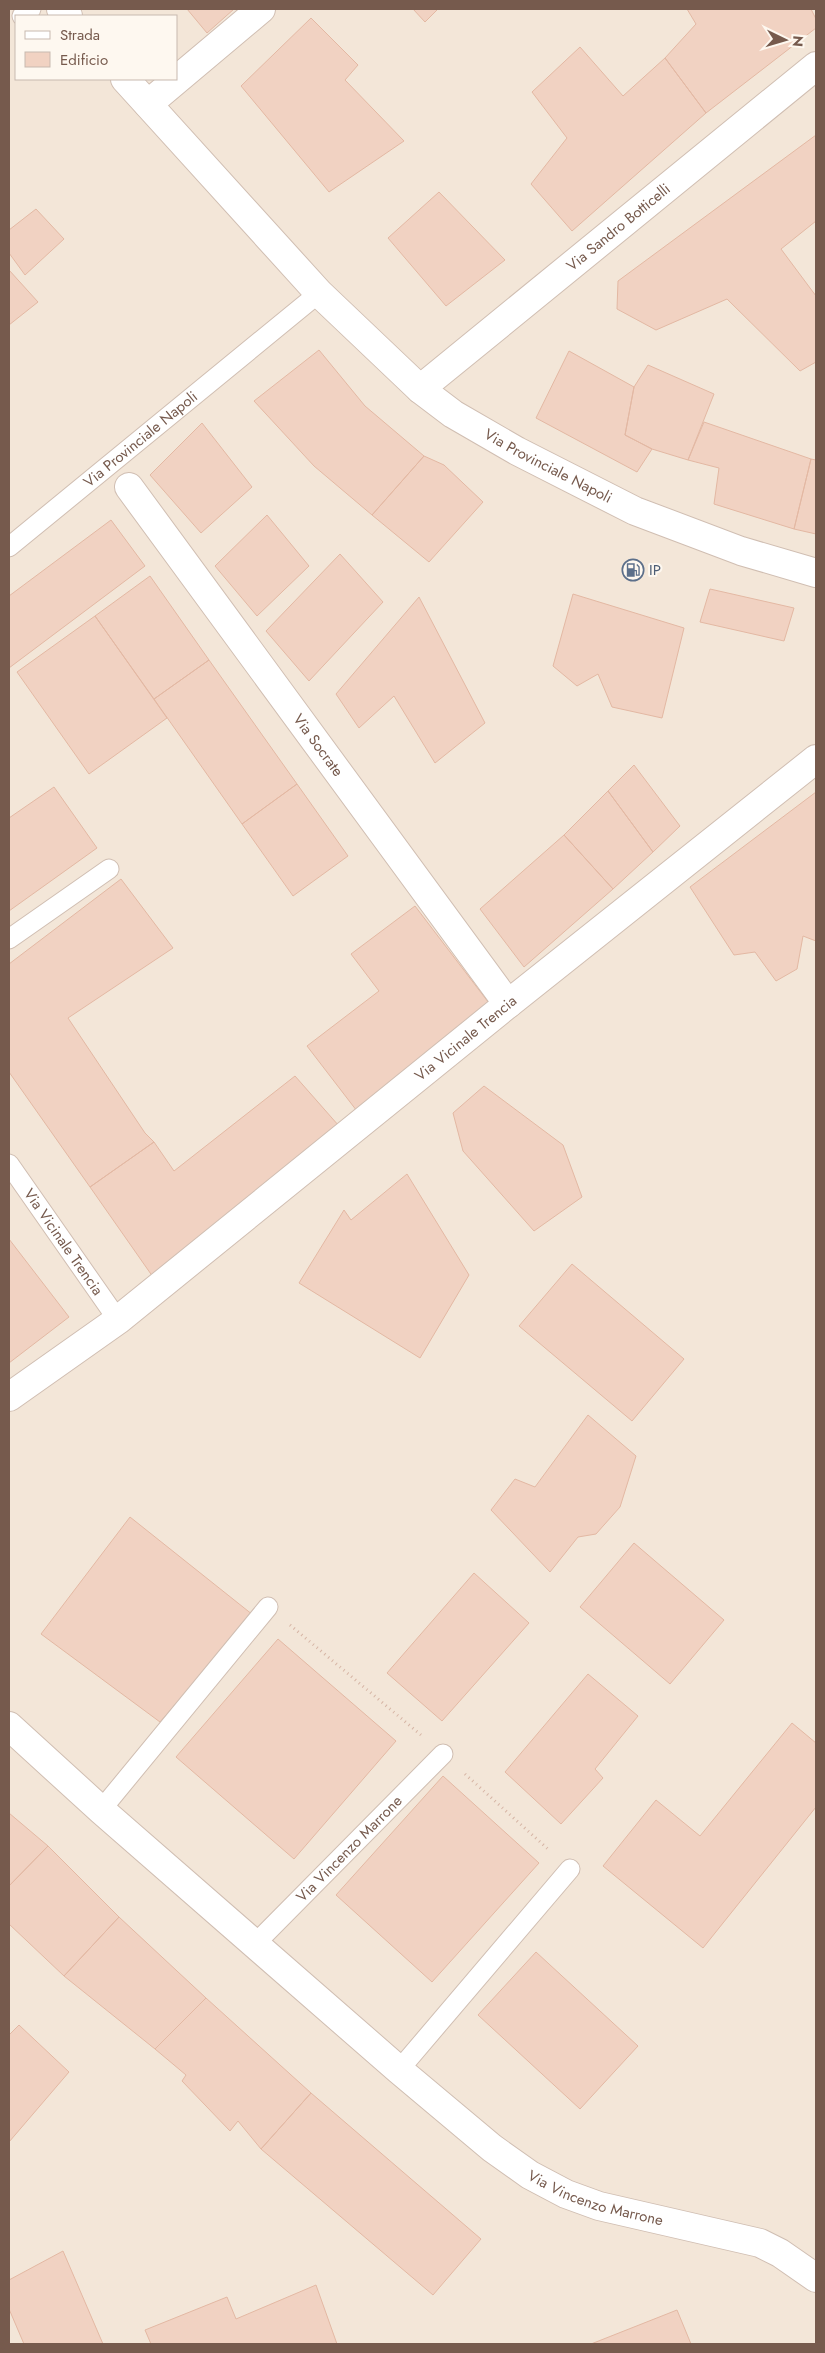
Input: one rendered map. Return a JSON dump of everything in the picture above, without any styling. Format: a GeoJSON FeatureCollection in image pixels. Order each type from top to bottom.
{"type":"FeatureCollection","features":[{"type":"Feature","properties":{"kind":"street"},"geometry":{"type":"LineString","coordinates":[[178,79],[261,9]]}},
{"type":"Feature","properties":{"kind":"street","name":"Via Sandro Botticelli"},"geometry":{"type":"LineString","coordinates":[[420,389],[816,66]]}},
{"type":"Feature","properties":{"kind":"street","name":"Via Provinciale Napoli"},"geometry":{"type":"LineString","coordinates":[[125,80],[319,293],[420,389],[453,414],[517,451],[635,511],[741,551],[816,573]]}},
{"type":"Feature","properties":{"kind":"street"},"geometry":{"type":"LineString","coordinates":[[148,104],[177,80]]}},
{"type":"Feature","properties":{"kind":"street","name":"Via Socrate"},"geometry":{"type":"LineString","coordinates":[[129,487],[508,1004]]}},
{"type":"Feature","properties":{"kind":"street","name":"Via Vicinale Trencia"},"geometry":{"type":"LineString","coordinates":[[9,1397],[118,1320],[508,1004],[816,759]]}},
{"type":"Feature","properties":{"kind":"street","name":"Via Vincenzo Marrone"},"geometry":{"type":"LineString","coordinates":[[9,1726],[101,1810],[399,2070],[492,2148],[530,2175],[566,2194],[598,2206],[760,2242],[780,2253],[816,2278]]}},
{"type":"Feature","properties":{"kind":"lane","name":"Via Provinciale Napoli"},"geometry":{"type":"LineString","coordinates":[[9,547],[319,293]]}},
{"type":"Feature","properties":{"kind":"lane"},"geometry":{"type":"LineString","coordinates":[[9,939],[109,869]]}},
{"type":"Feature","properties":{"kind":"lane","name":"Via Vicinale Trencia"},"geometry":{"type":"LineString","coordinates":[[9,1164],[118,1320]]}},
{"type":"Feature","properties":{"kind":"lane"},"geometry":{"type":"LineString","coordinates":[[101,1810],[268,1607]]}},
{"type":"Feature","properties":{"kind":"lane","name":"Via Vincenzo Marrone"},"geometry":{"type":"LineString","coordinates":[[255,1944],[443,1754]]}},
{"type":"Feature","properties":{"kind":"lane"},"geometry":{"type":"LineString","coordinates":[[399,2070],[570,1869]]}},
{"type":"Feature","properties":{"kind":"shaded area"},"geometry":{"type":"Polygon","coordinates":[[[9,9],[816,9],[816,2344],[9,2344],[9,9]]]}},
{"type":"Feature","properties":{"kind":"building"},"geometry":{"type":"Polygon","coordinates":[[[187,9],[234,9],[207,33],[187,9]]]}},
{"type":"Feature","properties":{"kind":"building"},"geometry":{"type":"Polygon","coordinates":[[[413,9],[438,9],[425,22],[413,9]]]}},
{"type":"Feature","properties":{"kind":"building"},"geometry":{"type":"Polygon","coordinates":[[[687,9],[811,9],[816,19],[816,28],[706,113],[665,58],[696,24],[687,9]]]}},
{"type":"Feature","properties":{"kind":"building"},"geometry":{"type":"Polygon","coordinates":[[[311,18],[358,65],[345,80],[404,141],[329,192],[241,86],[311,18]]]}},
{"type":"Feature","properties":{"kind":"building"},"geometry":{"type":"Polygon","coordinates":[[[580,47],[623,96],[665,58],[706,113],[572,231],[531,184],[567,138],[532,92],[580,47]]]}},
{"type":"Feature","properties":{"kind":"building"},"geometry":{"type":"Polygon","coordinates":[[[816,135],[816,221],[781,249],[816,296],[816,362],[800,371],[727,299],[656,330],[617,309],[618,281],[816,135]]]}},
{"type":"Feature","properties":{"kind":"building"},"geometry":{"type":"Polygon","coordinates":[[[439,192],[505,260],[446,306],[388,238],[439,192]]]}},
{"type":"Feature","properties":{"kind":"building"},"geometry":{"type":"Polygon","coordinates":[[[36,209],[64,239],[25,275],[9,253],[9,230],[36,209]]]}},
{"type":"Feature","properties":{"kind":"building"},"geometry":{"type":"Polygon","coordinates":[[[9,270],[38,302],[9,325],[9,270]]]}},
{"type":"Feature","properties":{"kind":"building"},"geometry":{"type":"Polygon","coordinates":[[[319,350],[365,406],[424,456],[372,515],[314,466],[254,401],[319,350]]]}},
{"type":"Feature","properties":{"kind":"building"},"geometry":{"type":"Polygon","coordinates":[[[569,351],[634,387],[625,435],[652,449],[637,472],[536,418],[569,351]]]}},
{"type":"Feature","properties":{"kind":"building"},"geometry":{"type":"Polygon","coordinates":[[[648,365],[714,394],[688,460],[652,449],[625,435],[634,387],[648,365]]]}},
{"type":"Feature","properties":{"kind":"building"},"geometry":{"type":"Polygon","coordinates":[[[704,422],[811,459],[794,529],[714,504],[719,468],[688,460],[704,422]]]}},
{"type":"Feature","properties":{"kind":"building"},"geometry":{"type":"Polygon","coordinates":[[[202,423],[252,487],[201,533],[150,475],[202,423]]]}},
{"type":"Feature","properties":{"kind":"building"},"geometry":{"type":"Polygon","coordinates":[[[424,456],[444,465],[483,502],[429,562],[372,515],[424,456]]]}},
{"type":"Feature","properties":{"kind":"building"},"geometry":{"type":"Polygon","coordinates":[[[811,459],[816,460],[816,534],[794,529],[811,459]]]}},
{"type":"Feature","properties":{"kind":"building"},"geometry":{"type":"Polygon","coordinates":[[[267,515],[309,566],[257,616],[215,566],[267,515]]]}},
{"type":"Feature","properties":{"kind":"building"},"geometry":{"type":"Polygon","coordinates":[[[111,520],[145,566],[9,668],[9,596],[111,520]]]}},
{"type":"Feature","properties":{"kind":"building"},"geometry":{"type":"Polygon","coordinates":[[[340,554],[383,602],[309,681],[266,631],[340,554]]]}},
{"type":"Feature","properties":{"kind":"building"},"geometry":{"type":"Polygon","coordinates":[[[150,576],[209,660],[154,699],[95,616],[150,576]]]}},
{"type":"Feature","properties":{"kind":"building"},"geometry":{"type":"Polygon","coordinates":[[[710,589],[794,608],[784,641],[700,622],[710,589]]]}},
{"type":"Feature","properties":{"kind":"building"},"geometry":{"type":"Polygon","coordinates":[[[573,594],[684,628],[662,718],[612,707],[598,674],[577,686],[553,666],[573,594]]]}},
{"type":"Feature","properties":{"kind":"building"},"geometry":{"type":"Polygon","coordinates":[[[419,597],[485,723],[435,763],[394,696],[359,728],[336,694],[419,597]]]}},
{"type":"Feature","properties":{"kind":"building"},"geometry":{"type":"Polygon","coordinates":[[[95,616],[167,718],[89,774],[17,672],[95,616]]]}},
{"type":"Feature","properties":{"kind":"building"},"geometry":{"type":"Polygon","coordinates":[[[209,660],[297,784],[242,824],[154,699],[209,660]]]}},
{"type":"Feature","properties":{"kind":"building"},"geometry":{"type":"Polygon","coordinates":[[[634,765],[680,826],[653,852],[608,791],[634,765]]]}},
{"type":"Feature","properties":{"kind":"building"},"geometry":{"type":"Polygon","coordinates":[[[297,784],[348,856],[293,896],[242,824],[297,784]]]}},
{"type":"Feature","properties":{"kind":"building"},"geometry":{"type":"Polygon","coordinates":[[[54,787],[97,848],[9,911],[9,818],[54,787]]]}},
{"type":"Feature","properties":{"kind":"building"},"geometry":{"type":"Polygon","coordinates":[[[608,791],[653,852],[613,889],[564,835],[608,791]]]}},
{"type":"Feature","properties":{"kind":"building"},"geometry":{"type":"Polygon","coordinates":[[[816,792],[816,941],[803,936],[797,969],[776,981],[755,952],[734,955],[690,887],[816,792]]]}},
{"type":"Feature","properties":{"kind":"building"},"geometry":{"type":"Polygon","coordinates":[[[564,835],[613,889],[524,967],[480,909],[564,835]]]}},
{"type":"Feature","properties":{"kind":"building"},"geometry":{"type":"Polygon","coordinates":[[[121,879],[173,948],[68,1018],[145,1133],[154,1142],[90,1187],[9,1072],[9,964],[121,879]]]}},
{"type":"Feature","properties":{"kind":"building"},"geometry":{"type":"Polygon","coordinates":[[[415,906],[495,1011],[360,1115],[307,1046],[379,991],[351,954],[415,906]]]}},
{"type":"Feature","properties":{"kind":"building"},"geometry":{"type":"Polygon","coordinates":[[[295,1076],[339,1126],[153,1277],[90,1187],[154,1142],[174,1171],[295,1076]]]}},
{"type":"Feature","properties":{"kind":"building"},"geometry":{"type":"Polygon","coordinates":[[[484,1086],[563,1145],[582,1197],[534,1231],[463,1151],[453,1113],[484,1086]]]}},
{"type":"Feature","properties":{"kind":"building"},"geometry":{"type":"Polygon","coordinates":[[[407,1174],[469,1275],[420,1358],[299,1283],[344,1210],[351,1220],[407,1174]]]}},
{"type":"Feature","properties":{"kind":"building"},"geometry":{"type":"Polygon","coordinates":[[[9,1239],[69,1317],[9,1363],[9,1239]]]}},
{"type":"Feature","properties":{"kind":"building"},"geometry":{"type":"Polygon","coordinates":[[[572,1264],[684,1359],[632,1421],[519,1326],[572,1264]]]}},
{"type":"Feature","properties":{"kind":"building"},"geometry":{"type":"Polygon","coordinates":[[[588,1415],[636,1456],[620,1507],[596,1534],[578,1537],[550,1572],[491,1510],[515,1479],[535,1487],[588,1415]]]}},
{"type":"Feature","properties":{"kind":"building"},"geometry":{"type":"Polygon","coordinates":[[[130,1517],[253,1615],[160,1722],[41,1634],[130,1517]]]}},
{"type":"Feature","properties":{"kind":"building"},"geometry":{"type":"Polygon","coordinates":[[[634,1543],[724,1620],[670,1684],[580,1607],[634,1543]]]}},
{"type":"Feature","properties":{"kind":"building"},"geometry":{"type":"Polygon","coordinates":[[[474,1573],[529,1623],[442,1721],[387,1673],[474,1573]]]}},
{"type":"Feature","properties":{"kind":"building"},"geometry":{"type":"Polygon","coordinates":[[[278,1639],[396,1741],[294,1859],[176,1757],[278,1639]]]}},
{"type":"Feature","properties":{"kind":"building"},"geometry":{"type":"Polygon","coordinates":[[[588,1674],[638,1716],[595,1769],[603,1778],[561,1824],[505,1772],[588,1674]]]}},
{"type":"Feature","properties":{"kind":"building"},"geometry":{"type":"Polygon","coordinates":[[[792,1723],[816,1743],[816,1807],[703,1948],[603,1866],[656,1800],[700,1836],[792,1723]]]}},
{"type":"Feature","properties":{"kind":"building"},"geometry":{"type":"Polygon","coordinates":[[[443,1776],[539,1863],[432,1982],[336,1895],[443,1776]]]}},
{"type":"Feature","properties":{"kind":"building"},"geometry":{"type":"Polygon","coordinates":[[[9,1813],[48,1846],[9,1886],[9,1813]]]}},
{"type":"Feature","properties":{"kind":"building"},"geometry":{"type":"Polygon","coordinates":[[[48,1846],[119,1917],[64,1976],[9,1924],[9,1886],[48,1846]]]}},
{"type":"Feature","properties":{"kind":"building"},"geometry":{"type":"Polygon","coordinates":[[[119,1917],[206,1998],[155,2049],[64,1976],[119,1917]]]}},
{"type":"Feature","properties":{"kind":"building"},"geometry":{"type":"Polygon","coordinates":[[[536,1952],[638,2046],[580,2109],[478,2015],[536,1952]]]}},
{"type":"Feature","properties":{"kind":"building"},"geometry":{"type":"Polygon","coordinates":[[[206,1998],[311,2093],[261,2149],[238,2121],[230,2131],[182,2081],[186,2075],[155,2049],[206,1998]]]}},
{"type":"Feature","properties":{"kind":"building"},"geometry":{"type":"Polygon","coordinates":[[[19,2025],[69,2072],[9,2142],[9,2035],[19,2025]]]}},
{"type":"Feature","properties":{"kind":"building"},"geometry":{"type":"Polygon","coordinates":[[[311,2093],[481,2239],[433,2295],[261,2149],[311,2093]]]}},
{"type":"Feature","properties":{"kind":"building"},"geometry":{"type":"Polygon","coordinates":[[[63,2251],[103,2344],[24,2344],[9,2309],[9,2280],[63,2251]]]}},
{"type":"Feature","properties":{"kind":"building"},"geometry":{"type":"Polygon","coordinates":[[[316,2285],[337,2344],[151,2344],[145,2330],[227,2297],[236,2319],[316,2285]]]}},
{"type":"Feature","properties":{"kind":"building"},"geometry":{"type":"Polygon","coordinates":[[[677,2310],[691,2344],[591,2344],[677,2310]]]}},
{"type":"Feature","properties":{"kind":"place","name":"IP"},"geometry":{"type":"Point","coordinates":[633,570]}}]}
